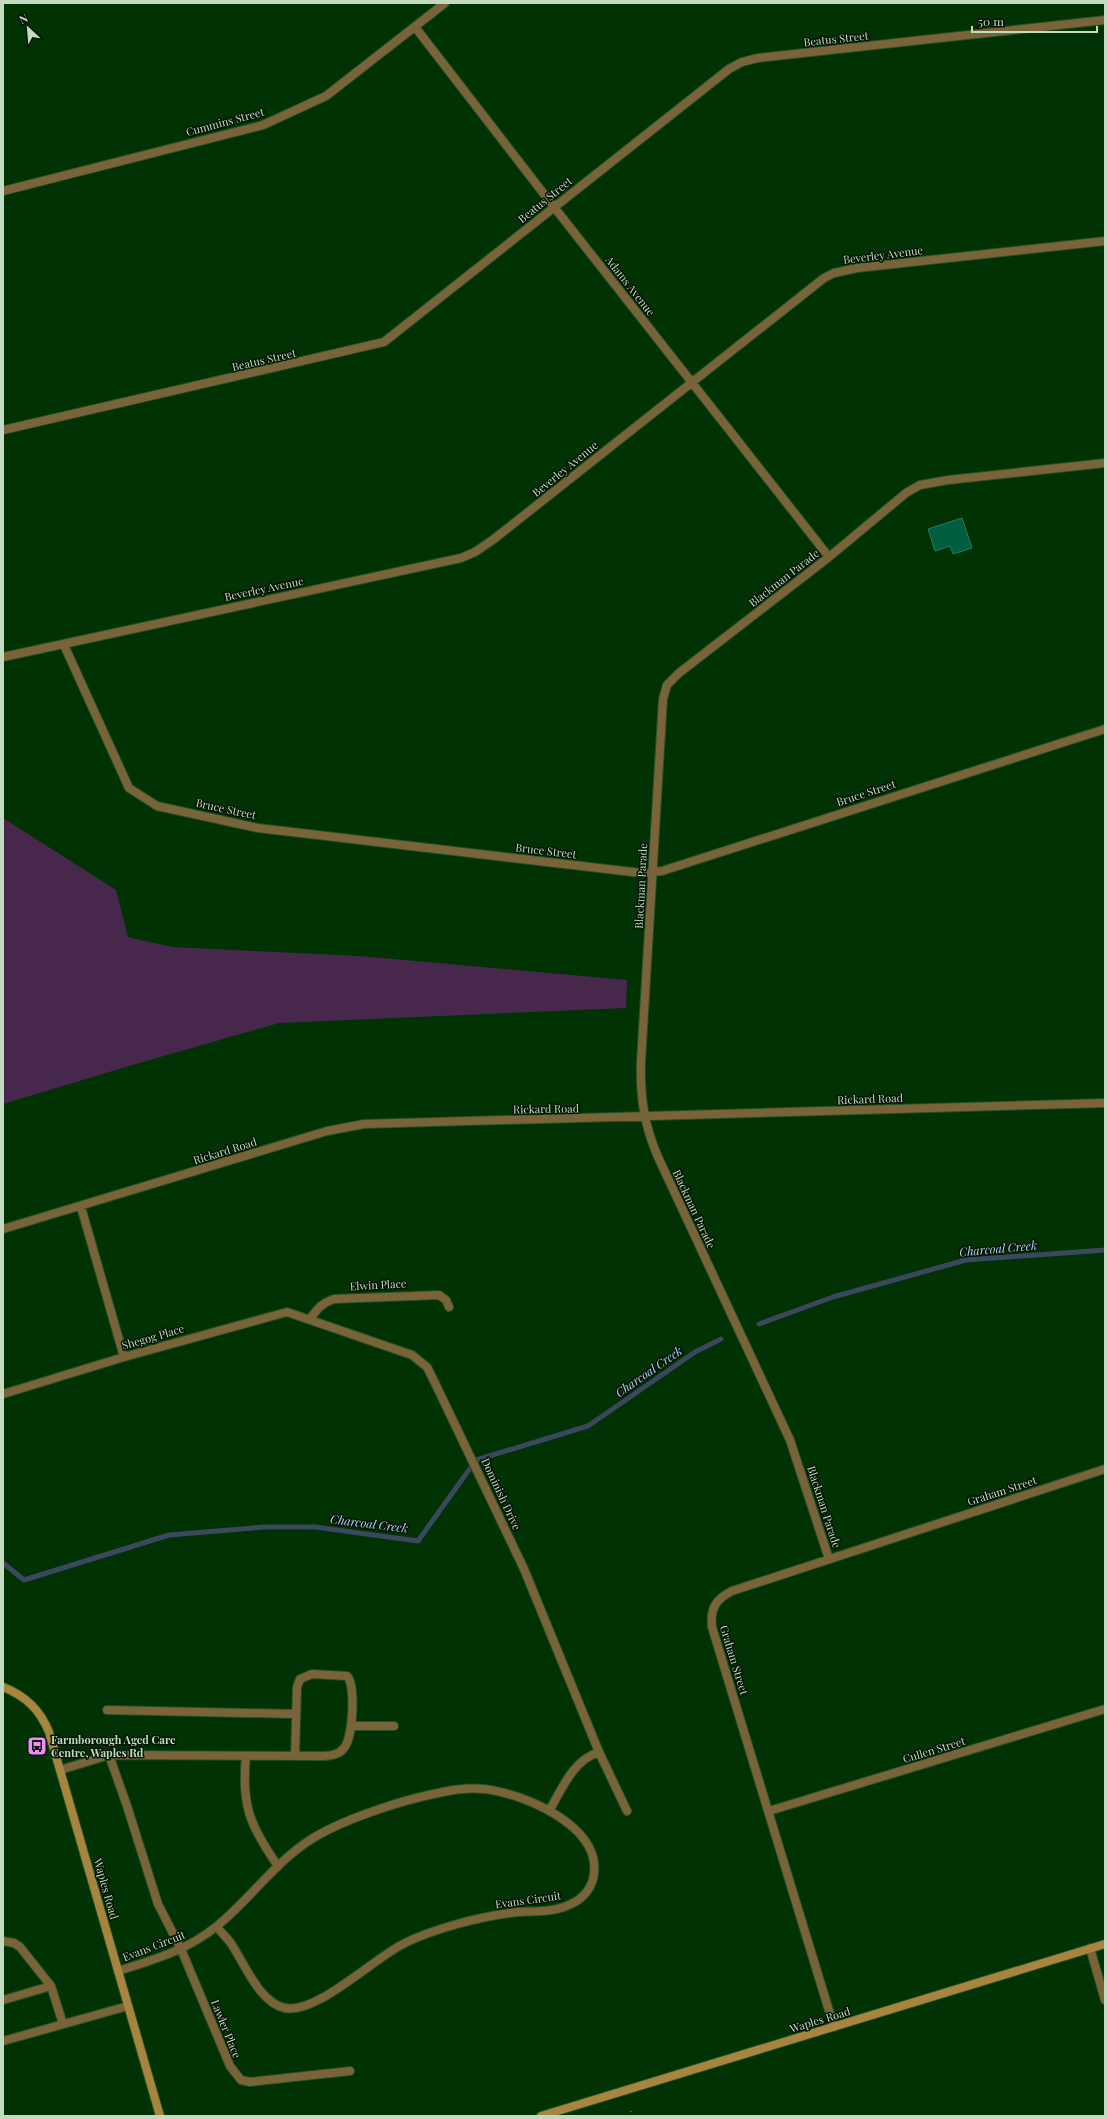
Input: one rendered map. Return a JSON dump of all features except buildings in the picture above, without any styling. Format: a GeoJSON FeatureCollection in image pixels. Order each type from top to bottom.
{"type":"FeatureCollection","features":[{"type":"Feature","properties":{"kind":"street","name":"Cummins Street"},"geometry":{"type":"LineString","coordinates":[[3,191],[263,125],[326,96],[445,3]]}},
{"type":"Feature","properties":{"kind":"street","name":"Beatus Street"},"geometry":{"type":"LineString","coordinates":[[3,430],[384,342],[729,69],[742,62],[758,58],[1105,20]]}},
{"type":"Feature","properties":{"kind":"street","name":"Adams Avenue"},"geometry":{"type":"LineString","coordinates":[[415,27],[554,207],[829,557]]}},
{"type":"Feature","properties":{"kind":"street","name":"Beverley Avenue"},"geometry":{"type":"LineString","coordinates":[[3,657],[461,558],[475,552],[824,278],[834,273],[858,268],[1105,241]]}},
{"type":"Feature","properties":{"kind":"street","name":"Blackman Parade"},"geometry":{"type":"LineString","coordinates":[[829,1559],[790,1440],[658,1157],[644,1117],[641,1102],[641,1062],[663,699],[667,685],[679,673],[829,557],[906,493],[920,485],[948,480],[1105,464]]}},
{"type":"Feature","properties":{"kind":"street","name":"Bruce Street"},"geometry":{"type":"LineString","coordinates":[[64,645],[129,788],[157,806],[258,828],[642,873],[653,872],[1105,729]]}},
{"type":"Feature","properties":{"kind":"street","name":"Rickard Road"},"geometry":{"type":"LineString","coordinates":[[3,1229],[81,1207],[345,1126],[364,1124],[1105,1103]]}},
{"type":"Feature","properties":{"kind":"street"},"geometry":{"type":"LineString","coordinates":[[81,1207],[124,1357]]}},
{"type":"Feature","properties":{"kind":"street","name":"Elwin Place"},"geometry":{"type":"LineString","coordinates":[[310,1319],[321,1305],[334,1299],[439,1294],[446,1300],[449,1307]]}},
{"type":"Feature","properties":{"kind":"street","name":"Shegog Place"},"geometry":{"type":"LineString","coordinates":[[3,1394],[124,1357],[287,1312],[310,1319]]}},
{"type":"Feature","properties":{"kind":"street","name":"Dominish Drive"},"geometry":{"type":"LineString","coordinates":[[310,1319],[400,1350],[421,1360],[427,1367],[464,1441],[524,1569],[599,1752],[627,1811]]}},
{"type":"Feature","properties":{"kind":"street","name":"Graham Street"},"geometry":{"type":"LineString","coordinates":[[834,2027],[712,1626],[711,1616],[713,1605],[721,1597],[732,1591],[1105,1469]]}},
{"type":"Feature","properties":{"kind":"street"},"geometry":{"type":"LineString","coordinates":[[60,1770],[109,1755],[246,1756],[295,1756],[322,1756],[337,1754],[344,1749],[348,1743],[351,1726],[351,1683],[347,1676],[312,1674],[303,1676],[300,1679],[297,1687],[295,1756]]}},
{"type":"Feature","properties":{"kind":"street","name":"Waples Road"},"geometry":{"type":"LineString","coordinates":[[3,1687],[18,1694],[39,1712],[49,1732],[160,2116]]}},
{"type":"Feature","properties":{"kind":"street","name":"Cullen Street"},"geometry":{"type":"LineString","coordinates":[[769,1811],[1105,1709]]}},
{"type":"Feature","properties":{"kind":"street"},"geometry":{"type":"LineString","coordinates":[[107,1710],[296,1714]]}},
{"type":"Feature","properties":{"kind":"street"},"geometry":{"type":"LineString","coordinates":[[351,1726],[394,1726]]}},
{"type":"Feature","properties":{"kind":"street"},"geometry":{"type":"LineString","coordinates":[[549,1811],[570,1774],[588,1756],[599,1752]]}},
{"type":"Feature","properties":{"kind":"street"},"geometry":{"type":"LineString","coordinates":[[109,1755],[158,1904],[182,1949]]}},
{"type":"Feature","properties":{"kind":"street"},"geometry":{"type":"LineString","coordinates":[[246,1756],[244,1784],[245,1801],[256,1832],[278,1866]]}},
{"type":"Feature","properties":{"kind":"street","name":"Evans Circuit"},"geometry":{"type":"LineString","coordinates":[[118,1971],[182,1949],[217,1927],[278,1866],[309,1841],[340,1825],[360,1817],[441,1792],[462,1789],[485,1789],[528,1801],[549,1811],[580,1834],[592,1853],[595,1864],[591,1885],[575,1902],[553,1910],[520,1912],[492,1916],[421,1936],[389,1952],[322,1999],[303,2008],[285,2008],[267,1998],[247,1971],[229,1940],[217,1927]]}},
{"type":"Feature","properties":{"kind":"street"},"geometry":{"type":"LineString","coordinates":[[3,1941],[14,1943],[20,1947],[51,1986],[63,2024]]}},
{"type":"Feature","properties":{"kind":"street","name":"Waples Road"},"geometry":{"type":"LineString","coordinates":[[541,2116],[1105,1944]]}},
{"type":"Feature","properties":{"kind":"street"},"geometry":{"type":"LineString","coordinates":[[1090,1948],[1105,2000]]}},
{"type":"Feature","properties":{"kind":"street","name":"Lawler Place"},"geometry":{"type":"LineString","coordinates":[[182,1949],[230,2066],[241,2080],[250,2082],[350,2071]]}},
{"type":"Feature","properties":{"kind":"street"},"geometry":{"type":"LineString","coordinates":[[3,2000],[51,1986]]}},
{"type":"Feature","properties":{"kind":"street"},"geometry":{"type":"LineString","coordinates":[[3,2041],[128,2006]]}},
{"type":"Feature","properties":{"kind":"path"},"geometry":{"type":"LineString","coordinates":[[630,2111],[632,2116]]}},
{"type":"Feature","properties":{"kind":"shaded area"},"geometry":{"type":"Polygon","coordinates":[[[3,818],[116,890],[128,937],[172,947],[360,956],[627,980],[626,1008],[279,1023],[3,1104],[3,818]]]}},
{"type":"Feature","properties":{"kind":"waterway","name":"Charcoal Creek"},"geometry":{"type":"LineString","coordinates":[[759,1324],[833,1297],[966,1260],[1105,1250]]}},
{"type":"Feature","properties":{"kind":"waterway","name":"Charcoal Creek"},"geometry":{"type":"LineString","coordinates":[[3,1563],[24,1580],[169,1535],[264,1527],[315,1527],[418,1541],[476,1460],[588,1426],[695,1352],[721,1339]]}},
{"type":"Feature","properties":{"kind":"place","name":"Farmborough Aged Care Centre, Waples Rd"},"geometry":{"type":"Point","coordinates":[37,1746]}}]}
